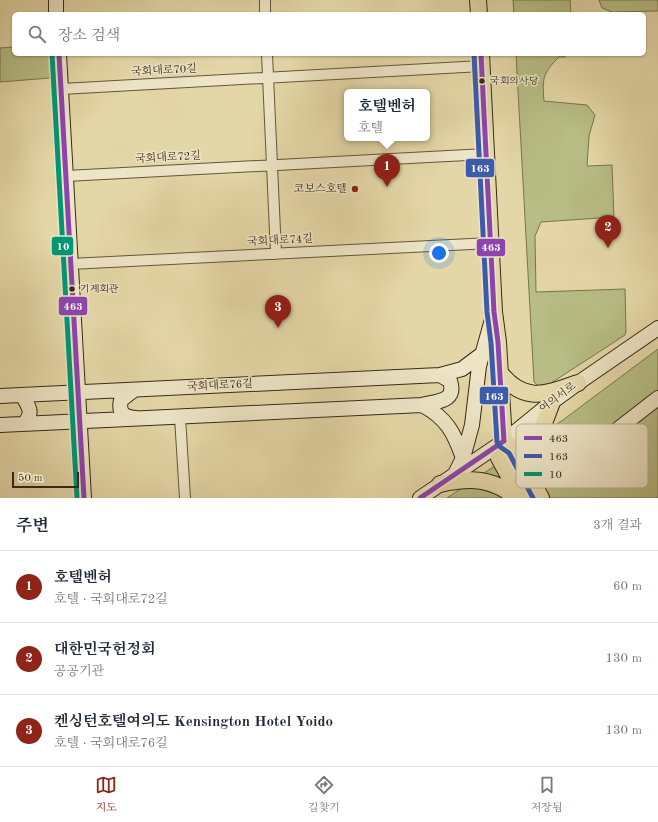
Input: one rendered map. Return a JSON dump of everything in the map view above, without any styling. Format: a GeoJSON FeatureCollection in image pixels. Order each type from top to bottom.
{"type":"FeatureCollection","features":[{"type":"Feature","properties":{"kind":"main road"},"geometry":{"type":"LineString","coordinates":[[478,0],[479,12]]}},
{"type":"Feature","properties":{"kind":"main road"},"geometry":{"type":"LineString","coordinates":[[481,60],[494,312],[498,342],[504,440],[499,458],[521,498]]}},
{"type":"Feature","properties":{"kind":"main road"},"geometry":{"type":"LineString","coordinates":[[500,373],[513,386],[534,395],[550,393],[578,383]]}},
{"type":"Feature","properties":{"kind":"main road"},"geometry":{"type":"LineString","coordinates":[[544,424],[552,402]]}},
{"type":"Feature","properties":{"kind":"main road"},"geometry":{"type":"LineString","coordinates":[[504,440],[514,448],[516,452]]}},
{"type":"Feature","properties":{"kind":"main road"},"geometry":{"type":"LineString","coordinates":[[440,484],[463,479],[485,481],[505,489],[517,498]]}},
{"type":"Feature","properties":{"kind":"street"},"geometry":{"type":"LineString","coordinates":[[56,0],[56,12]]}},
{"type":"Feature","properties":{"kind":"street"},"geometry":{"type":"LineString","coordinates":[[264,0],[265,12]]}},
{"type":"Feature","properties":{"kind":"street"},"geometry":{"type":"LineString","coordinates":[[59,56],[84,498]]}},
{"type":"Feature","properties":{"kind":"street"},"geometry":{"type":"LineString","coordinates":[[267,56],[276,254]]}},
{"type":"Feature","properties":{"kind":"street","name":"국회대로70길"},"geometry":{"type":"LineString","coordinates":[[61,89],[268,78],[481,60]]}},
{"type":"Feature","properties":{"kind":"street","name":"국회대로72길"},"geometry":{"type":"LineString","coordinates":[[66,176],[486,154]]}},
{"type":"Feature","properties":{"kind":"street","name":"국회대로74길"},"geometry":{"type":"LineString","coordinates":[[70,264],[491,243]]}},
{"type":"Feature","properties":{"kind":"street"},"geometry":{"type":"LineString","coordinates":[[455,475],[463,458],[472,425],[479,366],[494,312]]}},
{"type":"Feature","properties":{"kind":"street","name":"여의서로"},"geometry":{"type":"LineString","coordinates":[[524,424],[578,383],[658,328]]}},
{"type":"Feature","properties":{"kind":"street","name":"국회대로76길"},"geometry":{"type":"LineString","coordinates":[[0,396],[440,375],[462,369],[482,354]]}},
{"type":"Feature","properties":{"kind":"street"},"geometry":{"type":"LineString","coordinates":[[0,425],[422,405],[440,402],[450,395],[452,390],[450,381],[440,375]]}},
{"type":"Feature","properties":{"kind":"street"},"geometry":{"type":"LineString","coordinates":[[134,390],[121,400],[120,407],[122,413],[128,417],[138,419]]}},
{"type":"Feature","properties":{"kind":"street"},"geometry":{"type":"LineString","coordinates":[[22,395],[30,410],[28,419],[24,424]]}},
{"type":"Feature","properties":{"kind":"street"},"geometry":{"type":"LineString","coordinates":[[624,424],[658,398]]}},
{"type":"Feature","properties":{"kind":"street"},"geometry":{"type":"LineString","coordinates":[[422,405],[433,410],[445,421],[453,432],[463,458]]}},
{"type":"Feature","properties":{"kind":"street"},"geometry":{"type":"LineString","coordinates":[[180,417],[185,498]]}},
{"type":"Feature","properties":{"kind":"street","name":"여의서로"},"geometry":{"type":"LineString","coordinates":[[420,498],[455,475],[516,430]]}},
{"type":"Feature","properties":{"kind":"green space"},"geometry":{"type":"Polygon","coordinates":[[[513,0],[570,0],[571,12],[514,12],[513,0]]]}},
{"type":"Feature","properties":{"kind":"green space"},"geometry":{"type":"Polygon","coordinates":[[[599,0],[658,0],[658,11],[612,12],[602,8],[599,0]]]}},
{"type":"Feature","properties":{"kind":"green space"},"geometry":{"type":"Polygon","coordinates":[[[12,47],[12,56],[49,56],[50,78],[0,82],[0,48],[12,47]]]}},
{"type":"Feature","properties":{"kind":"green space"},"geometry":{"type":"Polygon","coordinates":[[[516,56],[566,56],[559,57],[550,67],[545,76],[543,87],[544,101],[587,105],[595,115],[589,136],[587,166],[612,165],[614,217],[541,222],[535,236],[536,292],[625,289],[626,331],[625,335],[545,387],[538,386],[534,382],[516,56]]]}},
{"type":"Feature","properties":{"kind":"green space"},"geometry":{"type":"Polygon","coordinates":[[[658,349],[658,498],[447,498],[516,452],[516,488],[648,488],[648,424],[557,424],[658,349]]]}},
{"type":"Feature","properties":{"kind":"tunnel"},"geometry":{"type":"LineString","coordinates":[[526,498],[540,488]]}},
{"type":"Feature","properties":{"kind":"transit line","name":"10"},"geometry":{"type":"LineString","coordinates":[[52,56],[77,498]]}},
{"type":"Feature","properties":{"kind":"transit line","name":"463"},"geometry":{"type":"LineString","coordinates":[[59,56],[84,498]]}},
{"type":"Feature","properties":{"kind":"transit line","name":"163"},"geometry":{"type":"LineString","coordinates":[[474,56],[487,312],[491,343],[497,442],[499,446],[509,453],[516,466]]}},
{"type":"Feature","properties":{"kind":"transit line","name":"463"},"geometry":{"type":"LineString","coordinates":[[481,56],[494,312],[498,342],[504,441]]}},
{"type":"Feature","properties":{"kind":"transit line","name":"463"},"geometry":{"type":"LineString","coordinates":[[420,498],[504,441]]}},
{"type":"Feature","properties":{"kind":"transit line","name":"163"},"geometry":{"type":"LineString","coordinates":[[528,488],[533,498]]}},
{"type":"Feature","properties":{"kind":"place","name":"국회의사당"},"geometry":{"type":"Point","coordinates":[482,81]}},
{"type":"Feature","properties":{"kind":"place","name":"호텔벤허"},"geometry":{"type":"Point","coordinates":[387,187]}},
{"type":"Feature","properties":{"kind":"place","name":"코보스호텔"},"geometry":{"type":"Point","coordinates":[355,189]}},
{"type":"Feature","properties":{"kind":"place","name":"대한민국헌정회"},"geometry":{"type":"Point","coordinates":[608,248]}},
{"type":"Feature","properties":{"kind":"place","name":"기계회관"},"geometry":{"type":"Point","coordinates":[72,289]}},
{"type":"Feature","properties":{"kind":"place","name":"켄싱턴호텔여의도 Kensington Hotel Yoido"},"geometry":{"type":"Point","coordinates":[278,328]}}]}
